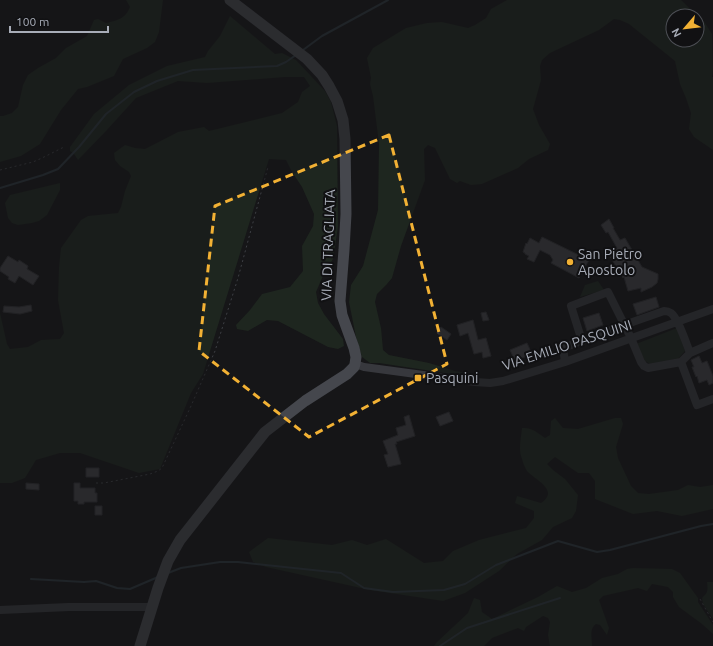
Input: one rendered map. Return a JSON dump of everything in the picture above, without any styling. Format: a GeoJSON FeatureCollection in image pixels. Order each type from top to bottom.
{"type":"FeatureCollection","features":[{"type":"Feature","properties":{"kind":"street","name":"VIA DI TRAGLIATA"},"geometry":{"type":"LineString","coordinates":[[230,0],[307,60],[322,75],[337,101],[343,120],[345,139],[346,214],[340,301],[342,315],[354,348],[356,357],[355,364]]}},
{"type":"Feature","properties":{"kind":"street"},"geometry":{"type":"LineString","coordinates":[[582,341],[571,306],[608,292],[631,338],[640,362],[648,368],[681,362],[690,353],[713,343]]}},
{"type":"Feature","properties":{"kind":"street","name":"VIA EMILIO PASQUINI"},"geometry":{"type":"LineString","coordinates":[[355,364],[364,367],[490,383],[510,379],[565,362],[713,310]]}},
{"type":"Feature","properties":{"kind":"street"},"geometry":{"type":"LineString","coordinates":[[565,362],[564,348],[664,311],[669,311],[678,322],[690,353]]}},
{"type":"Feature","properties":{"kind":"street"},"geometry":{"type":"LineString","coordinates":[[681,362],[697,405],[713,399]]}},
{"type":"Feature","properties":{"kind":"street"},"geometry":{"type":"LineString","coordinates":[[140,646],[168,561],[180,540],[264,432],[305,401],[347,374],[353,369],[355,364]]}},
{"type":"Feature","properties":{"kind":"street"},"geometry":{"type":"LineString","coordinates":[[0,610],[69,607],[152,607]]}},
{"type":"Feature","properties":{"kind":"path"},"geometry":{"type":"LineString","coordinates":[[0,170],[33,162],[64,147]]}},
{"type":"Feature","properties":{"kind":"path"},"geometry":{"type":"LineString","coordinates":[[96,483],[104,483],[150,474],[162,468],[192,406],[215,351],[238,278],[268,167]]}},
{"type":"Feature","properties":{"kind":"path"},"geometry":{"type":"LineString","coordinates":[[700,599],[713,622]]}},
{"type":"Feature","properties":{"kind":"highlighted area"},"geometry":{"type":"Polygon","coordinates":[[[389,135],[447,364],[309,437],[199,351],[215,206],[389,135]]]}},
{"type":"Feature","properties":{"kind":"shaded area"},"geometry":{"type":"Polygon","coordinates":[[[126,0],[163,0],[159,32],[155,42],[147,48],[123,59],[114,76],[78,89],[61,110],[40,144],[21,156],[0,162],[0,116],[12,113],[18,107],[23,85],[28,75],[56,58],[66,48],[87,36],[94,20],[98,19],[106,23],[123,17],[130,7],[126,0]]]}},
{"type":"Feature","properties":{"kind":"shaded area"},"geometry":{"type":"Polygon","coordinates":[[[507,0],[681,0],[689,8],[665,8],[665,48],[705,48],[705,23],[712,34],[713,150],[694,137],[689,129],[691,113],[680,84],[675,61],[629,24],[614,19],[599,30],[550,53],[542,60],[540,66],[541,80],[533,109],[539,125],[550,144],[548,150],[529,159],[518,168],[482,184],[471,185],[460,181],[457,183],[450,179],[435,148],[428,145],[424,149],[425,180],[401,246],[392,278],[377,294],[375,302],[381,328],[383,350],[389,355],[429,363],[455,371],[479,375],[478,378],[379,363],[370,363],[362,357],[356,337],[349,302],[351,285],[363,266],[378,210],[379,144],[367,58],[373,48],[406,28],[427,23],[442,22],[468,28],[486,18],[491,9],[507,0]]]}},
{"type":"Feature","properties":{"kind":"shaded area"},"geometry":{"type":"Polygon","coordinates":[[[230,16],[275,54],[282,53],[296,60],[325,91],[331,102],[337,126],[338,227],[333,259],[316,292],[318,303],[324,314],[343,339],[344,346],[338,349],[328,347],[278,321],[267,320],[248,331],[237,329],[236,325],[262,294],[290,287],[303,271],[302,246],[313,226],[314,214],[302,187],[286,160],[269,159],[203,374],[191,393],[160,469],[139,473],[80,453],[60,453],[36,460],[25,478],[12,483],[0,483],[0,313],[7,344],[10,349],[28,347],[41,340],[60,339],[64,333],[58,300],[61,248],[81,220],[88,216],[118,213],[131,176],[129,172],[120,166],[115,160],[114,153],[125,145],[145,149],[178,132],[204,127],[209,131],[282,113],[298,102],[302,92],[310,86],[304,77],[207,83],[178,81],[136,98],[78,160],[70,151],[70,147],[94,114],[129,85],[167,66],[205,57],[220,36],[230,16]]]}},
{"type":"Feature","properties":{"kind":"shaded area"},"geometry":{"type":"Polygon","coordinates":[[[60,183],[60,190],[47,215],[39,221],[18,225],[12,223],[8,218],[5,203],[10,195],[60,183]]]}},
{"type":"Feature","properties":{"kind":"shaded area"},"geometry":{"type":"Polygon","coordinates":[[[598,281],[604,290],[580,297],[585,285],[598,281]]]}},
{"type":"Feature","properties":{"kind":"shaded area"},"geometry":{"type":"Polygon","coordinates":[[[677,328],[685,351],[678,359],[650,364],[645,361],[636,344],[677,328]]]}},
{"type":"Feature","properties":{"kind":"shaded area"},"geometry":{"type":"Polygon","coordinates":[[[555,418],[563,428],[578,429],[615,418],[621,418],[623,424],[616,447],[618,458],[631,486],[638,493],[649,494],[678,490],[688,485],[700,487],[713,485],[713,509],[682,516],[657,511],[633,514],[595,499],[595,481],[589,473],[578,473],[555,457],[547,464],[565,479],[578,495],[576,511],[572,518],[553,527],[542,540],[517,554],[499,571],[465,593],[443,601],[370,590],[266,567],[253,562],[249,552],[268,538],[332,545],[352,540],[367,545],[386,539],[424,563],[443,561],[453,551],[479,540],[526,528],[534,518],[534,511],[515,503],[517,496],[541,503],[548,494],[544,486],[527,471],[524,465],[520,452],[522,428],[532,429],[545,438],[550,435],[551,421],[555,418]]]}},
{"type":"Feature","properties":{"kind":"shaded area"},"geometry":{"type":"Polygon","coordinates":[[[633,568],[672,569],[680,573],[698,598],[698,602],[713,625],[713,634],[679,607],[673,597],[673,592],[668,587],[652,584],[647,591],[638,588],[603,596],[599,600],[609,628],[607,635],[600,625],[596,624],[592,628],[592,646],[550,646],[548,635],[550,622],[548,618],[543,616],[526,627],[524,631],[518,628],[492,638],[484,646],[434,646],[468,613],[474,598],[480,600],[482,612],[492,619],[538,597],[557,586],[572,592],[586,588],[602,578],[633,568]]]}},
{"type":"Feature","properties":{"kind":"shaded area"},"geometry":{"type":"Polygon","coordinates":[[[707,582],[713,582],[713,619],[703,604],[702,598],[707,591],[707,582]]]}},
{"type":"Feature","properties":{"kind":"building"},"geometry":{"type":"Polygon","coordinates":[[[609,219],[620,240],[625,238],[642,267],[658,274],[657,283],[652,287],[641,292],[641,288],[628,291],[624,277],[623,278],[608,253],[617,248],[608,232],[606,233],[601,225],[609,219]]]}},
{"type":"Feature","properties":{"kind":"building"},"geometry":{"type":"Polygon","coordinates":[[[542,237],[589,260],[579,278],[551,263],[553,260],[550,255],[540,250],[534,262],[527,259],[529,256],[523,252],[526,243],[527,244],[530,238],[539,243],[542,237]]]}},
{"type":"Feature","properties":{"kind":"building"},"geometry":{"type":"Polygon","coordinates":[[[8,256],[18,262],[19,260],[28,266],[27,269],[39,276],[33,285],[19,276],[15,283],[8,279],[9,277],[0,271],[0,268],[8,256]]]}},
{"type":"Feature","properties":{"kind":"building"},"geometry":{"type":"Polygon","coordinates":[[[656,297],[659,307],[637,315],[633,304],[656,297]]]}},
{"type":"Feature","properties":{"kind":"building"},"geometry":{"type":"Polygon","coordinates":[[[31,305],[32,311],[20,314],[3,312],[4,306],[19,307],[31,305]]]}},
{"type":"Feature","properties":{"kind":"building"},"geometry":{"type":"Polygon","coordinates":[[[486,312],[489,320],[483,321],[481,313],[486,312]]]}},
{"type":"Feature","properties":{"kind":"building"},"geometry":{"type":"Polygon","coordinates":[[[599,313],[603,325],[587,331],[583,318],[599,313]]]}},
{"type":"Feature","properties":{"kind":"building"},"geometry":{"type":"Polygon","coordinates":[[[473,320],[478,340],[486,338],[491,356],[483,358],[482,352],[474,354],[468,333],[460,336],[457,325],[473,320]]]}},
{"type":"Feature","properties":{"kind":"building"},"geometry":{"type":"Polygon","coordinates":[[[441,327],[451,334],[447,340],[437,333],[441,327]]]}},
{"type":"Feature","properties":{"kind":"building"},"geometry":{"type":"Polygon","coordinates":[[[527,343],[532,354],[515,361],[510,350],[527,343]]]}},
{"type":"Feature","properties":{"kind":"building"},"geometry":{"type":"Polygon","coordinates":[[[699,356],[702,363],[707,361],[713,376],[713,383],[709,385],[707,380],[699,383],[692,367],[694,367],[691,360],[699,356]]]}},
{"type":"Feature","properties":{"kind":"building"},"geometry":{"type":"Polygon","coordinates":[[[449,412],[453,421],[440,426],[436,417],[449,412]]]}},
{"type":"Feature","properties":{"kind":"building"},"geometry":{"type":"Polygon","coordinates":[[[409,415],[415,436],[396,442],[397,444],[395,444],[401,464],[388,467],[384,455],[388,454],[383,441],[398,435],[396,428],[406,425],[404,417],[409,415]]]}},
{"type":"Feature","properties":{"kind":"building"},"geometry":{"type":"Polygon","coordinates":[[[86,468],[99,468],[99,477],[86,477],[86,468]]]}},
{"type":"Feature","properties":{"kind":"building"},"geometry":{"type":"Polygon","coordinates":[[[26,483],[39,484],[39,490],[26,489],[26,483]]]}},
{"type":"Feature","properties":{"kind":"building"},"geometry":{"type":"Polygon","coordinates":[[[74,483],[80,483],[80,488],[95,488],[95,493],[97,493],[97,502],[84,502],[84,504],[78,504],[78,501],[74,501],[74,483]]]}},
{"type":"Feature","properties":{"kind":"building"},"geometry":{"type":"Polygon","coordinates":[[[95,506],[102,506],[102,515],[95,515],[95,506]]]}},
{"type":"Feature","properties":{"kind":"waterway"},"geometry":{"type":"LineString","coordinates":[[303,50],[322,36],[388,0]]}},
{"type":"Feature","properties":{"kind":"waterway"},"geometry":{"type":"LineString","coordinates":[[0,188],[58,169],[79,147],[106,114],[134,92],[157,81],[193,70],[277,66],[296,55]]}},
{"type":"Feature","properties":{"kind":"waterway"},"geometry":{"type":"LineString","coordinates":[[168,573],[181,568],[220,562],[238,562],[341,573],[364,588],[393,592],[444,590],[465,584],[496,565],[558,541],[597,552],[713,524]]}},
{"type":"Feature","properties":{"kind":"waterway"},"geometry":{"type":"LineString","coordinates":[[31,579],[84,582],[96,581],[117,588],[130,589],[158,577]]}},
{"type":"Feature","properties":{"kind":"waterway"},"geometry":{"type":"LineString","coordinates":[[440,646],[467,628],[560,598]]}},
{"type":"Feature","properties":{"kind":"place","name":"San Pietro Apostolo"},"geometry":{"type":"Point","coordinates":[570,262]}},
{"type":"Feature","properties":{"kind":"place","name":"Pasquini"},"geometry":{"type":"Point","coordinates":[418,378]}}]}
